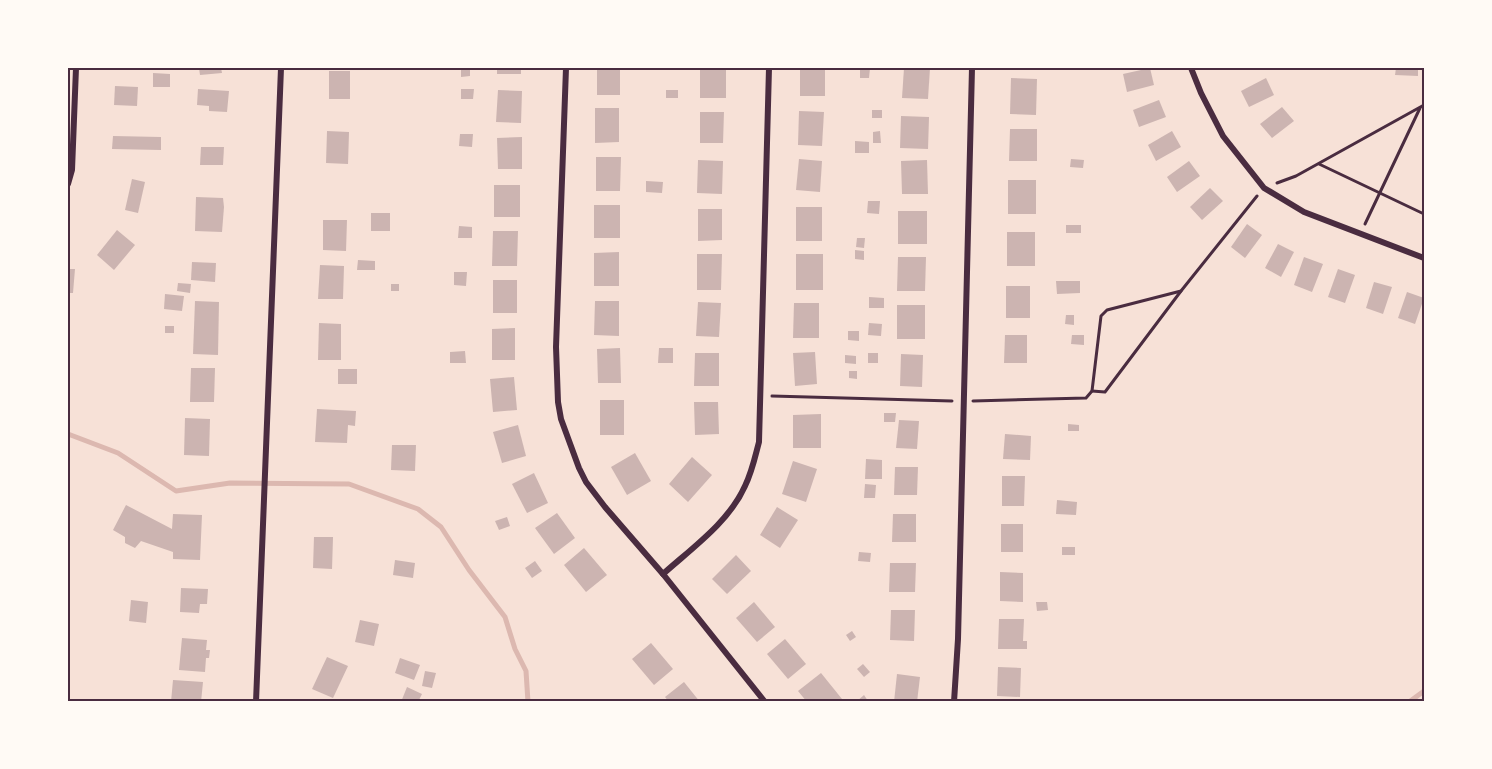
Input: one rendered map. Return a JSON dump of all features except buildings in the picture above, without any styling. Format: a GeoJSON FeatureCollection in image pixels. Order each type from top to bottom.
{"type":"FeatureCollection","features":[{"type":"Feature","properties":{"kind":"street"},"geometry":{"type":"LineString","coordinates":[[68,184],[72,170],[76,68]]}},
{"type":"Feature","properties":{"kind":"street"},"geometry":{"type":"LineString","coordinates":[[256,702],[281,68]]}},
{"type":"Feature","properties":{"kind":"street"},"geometry":{"type":"LineString","coordinates":[[566,68],[556,356],[561,419],[586,482],[765,702]]}},
{"type":"Feature","properties":{"kind":"street"},"geometry":{"type":"LineString","coordinates":[[663,574],[735,505],[745,488],[759,442],[769,68]]}},
{"type":"Feature","properties":{"kind":"street"},"geometry":{"type":"LineString","coordinates":[[954,702],[958,639],[972,68]]}},
{"type":"Feature","properties":{"kind":"street"},"geometry":{"type":"LineString","coordinates":[[1191,68],[1223,136],[1264,188],[1304,212],[1425,258]]}},
{"type":"Feature","properties":{"kind":"path"},"geometry":{"type":"LineString","coordinates":[[1092,391],[1105,392],[1180,291],[1264,188],[1296,176],[1425,105]]}},
{"type":"Feature","properties":{"kind":"path"},"geometry":{"type":"LineString","coordinates":[[1360,234],[1419,108]]}},
{"type":"Feature","properties":{"kind":"path"},"geometry":{"type":"LineString","coordinates":[[1319,164],[1425,214]]}},
{"type":"Feature","properties":{"kind":"path"},"geometry":{"type":"LineString","coordinates":[[762,396],[964,401],[1086,398],[1092,391],[1101,316],[1107,310],[1180,291]]}},
{"type":"Feature","properties":{"kind":"waterway"},"geometry":{"type":"LineString","coordinates":[[68,434],[118,453],[176,491],[230,483],[349,484],[418,509],[441,527],[469,570],[505,617],[515,649],[526,671],[528,702]]}},
{"type":"Feature","properties":{"kind":"waterway"},"geometry":{"type":"LineString","coordinates":[[1409,702],[1424,691]]}}]}
